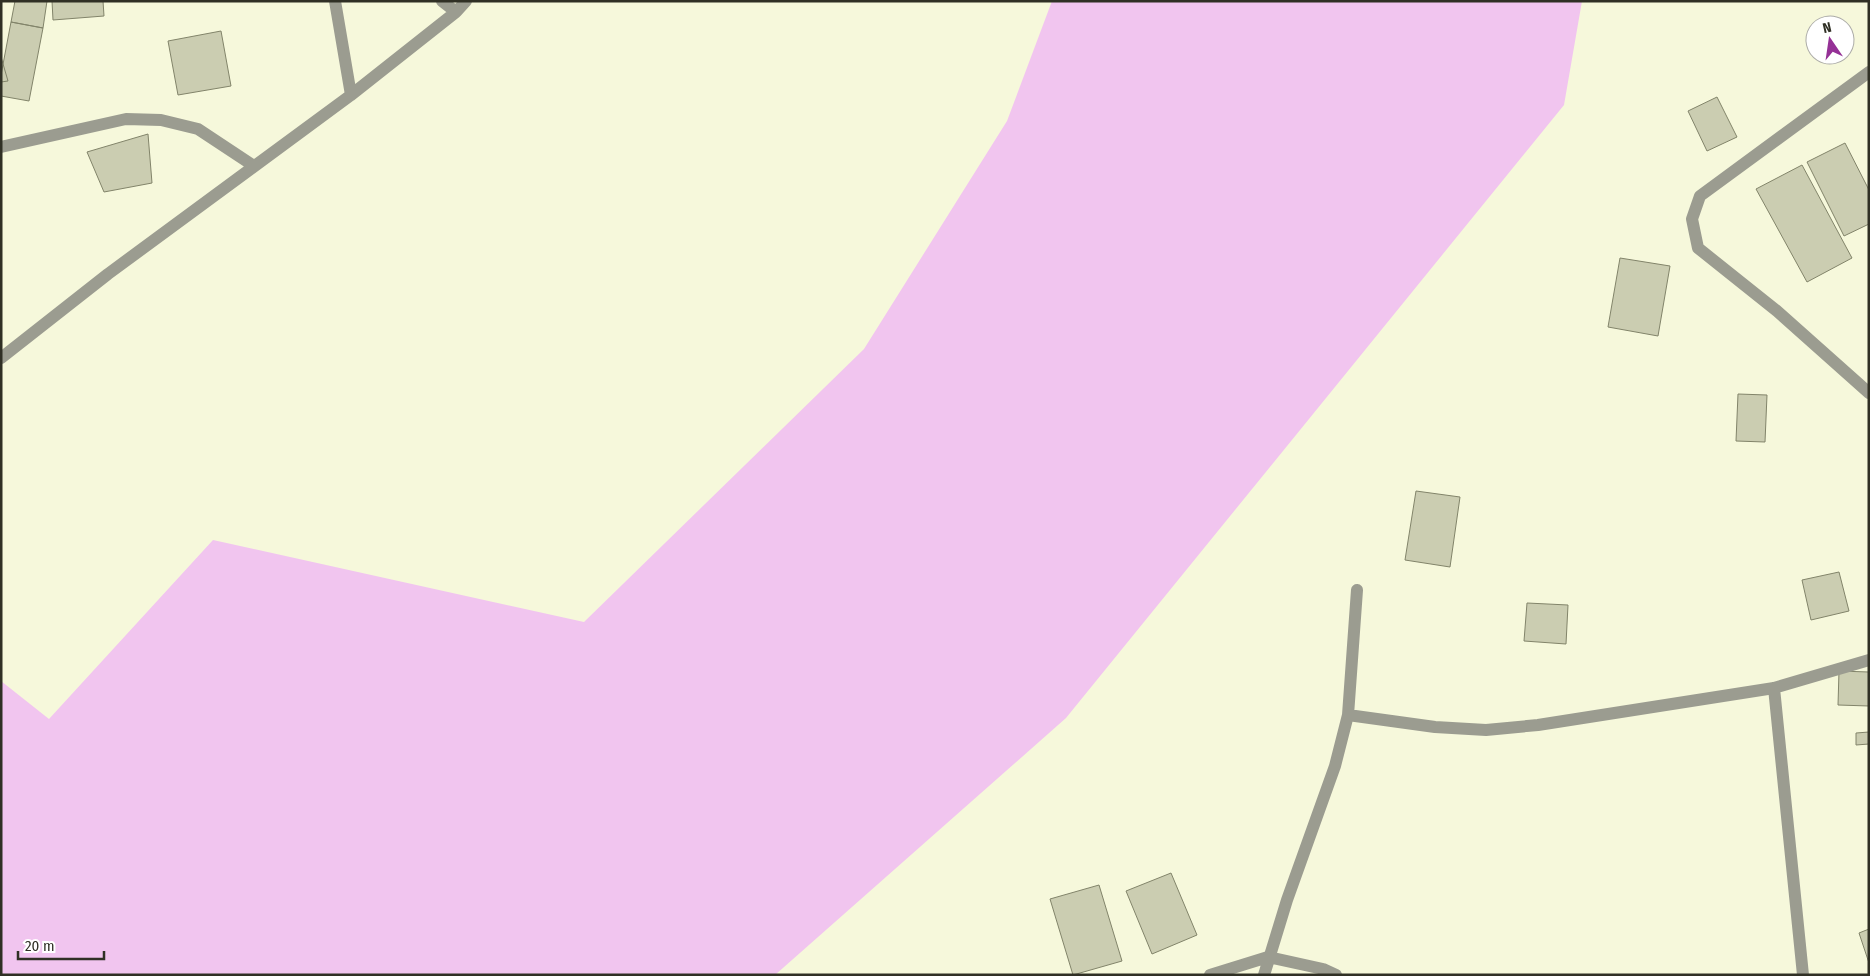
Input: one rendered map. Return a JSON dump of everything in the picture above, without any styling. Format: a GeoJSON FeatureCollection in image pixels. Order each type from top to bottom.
{"type":"FeatureCollection","features":[{"type":"Feature","properties":{"kind":"street"},"geometry":{"type":"LineString","coordinates":[[335,1],[351,95]]}},
{"type":"Feature","properties":{"kind":"street"},"geometry":{"type":"LineString","coordinates":[[442,1],[456,12]]}},
{"type":"Feature","properties":{"kind":"street"},"geometry":{"type":"LineString","coordinates":[[1,358],[108,274],[351,95],[456,12],[466,1]]}},
{"type":"Feature","properties":{"kind":"street"},"geometry":{"type":"LineString","coordinates":[[1869,72],[1700,196],[1692,219],[1698,248],[1777,311],[1869,393]]}},
{"type":"Feature","properties":{"kind":"street"},"geometry":{"type":"LineString","coordinates":[[1,147],[126,119],[161,120],[198,129],[254,166]]}},
{"type":"Feature","properties":{"kind":"street"},"geometry":{"type":"LineString","coordinates":[[1264,975],[1268,957],[1335,766],[1348,715],[1357,590]]}},
{"type":"Feature","properties":{"kind":"street"},"geometry":{"type":"LineString","coordinates":[[1348,715],[1435,727],[1486,730],[1538,725],[1774,688],[1869,660]]}},
{"type":"Feature","properties":{"kind":"street"},"geometry":{"type":"LineString","coordinates":[[1774,688],[1803,975]]}},
{"type":"Feature","properties":{"kind":"street"},"geometry":{"type":"LineString","coordinates":[[1210,975],[1268,957],[1323,969],[1336,975]]}},
{"type":"Feature","properties":{"kind":"shaded area"},"geometry":{"type":"Polygon","coordinates":[[[1052,1],[1582,1],[1564,105],[1066,718],[775,975],[1,975],[1,681],[49,719],[213,540],[584,622],[864,349],[1007,121],[1052,1]]]}},
{"type":"Feature","properties":{"kind":"building"},"geometry":{"type":"Polygon","coordinates":[[[15,1],[47,1],[43,28],[11,22],[15,1]]]}},
{"type":"Feature","properties":{"kind":"building"},"geometry":{"type":"Polygon","coordinates":[[[52,1],[103,1],[104,16],[53,20],[52,1]]]}},
{"type":"Feature","properties":{"kind":"building"},"geometry":{"type":"Polygon","coordinates":[[[11,22],[43,28],[29,101],[1,96],[1,75],[11,22]]]}},
{"type":"Feature","properties":{"kind":"building"},"geometry":{"type":"Polygon","coordinates":[[[221,31],[231,86],[178,95],[168,41],[221,31]]]}},
{"type":"Feature","properties":{"kind":"building"},"geometry":{"type":"Polygon","coordinates":[[[1,57],[8,81],[1,82],[1,57]]]}},
{"type":"Feature","properties":{"kind":"building"},"geometry":{"type":"Polygon","coordinates":[[[1717,97],[1737,137],[1707,151],[1688,111],[1717,97]]]}},
{"type":"Feature","properties":{"kind":"building"},"geometry":{"type":"Polygon","coordinates":[[[148,134],[152,183],[104,192],[87,152],[148,134]]]}},
{"type":"Feature","properties":{"kind":"building"},"geometry":{"type":"Polygon","coordinates":[[[1845,143],[1869,190],[1869,224],[1844,236],[1807,162],[1845,143]]]}},
{"type":"Feature","properties":{"kind":"building"},"geometry":{"type":"Polygon","coordinates":[[[1802,165],[1852,258],[1807,282],[1756,189],[1802,165]]]}},
{"type":"Feature","properties":{"kind":"building"},"geometry":{"type":"Polygon","coordinates":[[[1620,258],[1670,266],[1658,336],[1608,327],[1620,258]]]}},
{"type":"Feature","properties":{"kind":"building"},"geometry":{"type":"Polygon","coordinates":[[[1738,394],[1767,395],[1765,442],[1736,441],[1738,394]]]}},
{"type":"Feature","properties":{"kind":"building"},"geometry":{"type":"Polygon","coordinates":[[[1416,491],[1460,497],[1450,567],[1405,560],[1416,491]]]}},
{"type":"Feature","properties":{"kind":"building"},"geometry":{"type":"Polygon","coordinates":[[[1839,572],[1849,611],[1811,620],[1802,580],[1839,572]]]}},
{"type":"Feature","properties":{"kind":"building"},"geometry":{"type":"Polygon","coordinates":[[[1527,603],[1568,605],[1566,644],[1524,641],[1527,603]]]}},
{"type":"Feature","properties":{"kind":"building"},"geometry":{"type":"Polygon","coordinates":[[[1839,671],[1869,672],[1869,706],[1838,705],[1839,671]]]}},
{"type":"Feature","properties":{"kind":"building"},"geometry":{"type":"Polygon","coordinates":[[[1869,732],[1869,744],[1856,745],[1856,733],[1869,732]]]}},
{"type":"Feature","properties":{"kind":"building"},"geometry":{"type":"Polygon","coordinates":[[[1171,873],[1197,935],[1152,954],[1126,891],[1171,873]]]}},
{"type":"Feature","properties":{"kind":"building"},"geometry":{"type":"Polygon","coordinates":[[[1099,885],[1122,961],[1073,975],[1050,899],[1099,885]]]}},
{"type":"Feature","properties":{"kind":"building"},"geometry":{"type":"Polygon","coordinates":[[[1869,929],[1869,963],[1859,933],[1869,929]]]}}]}
